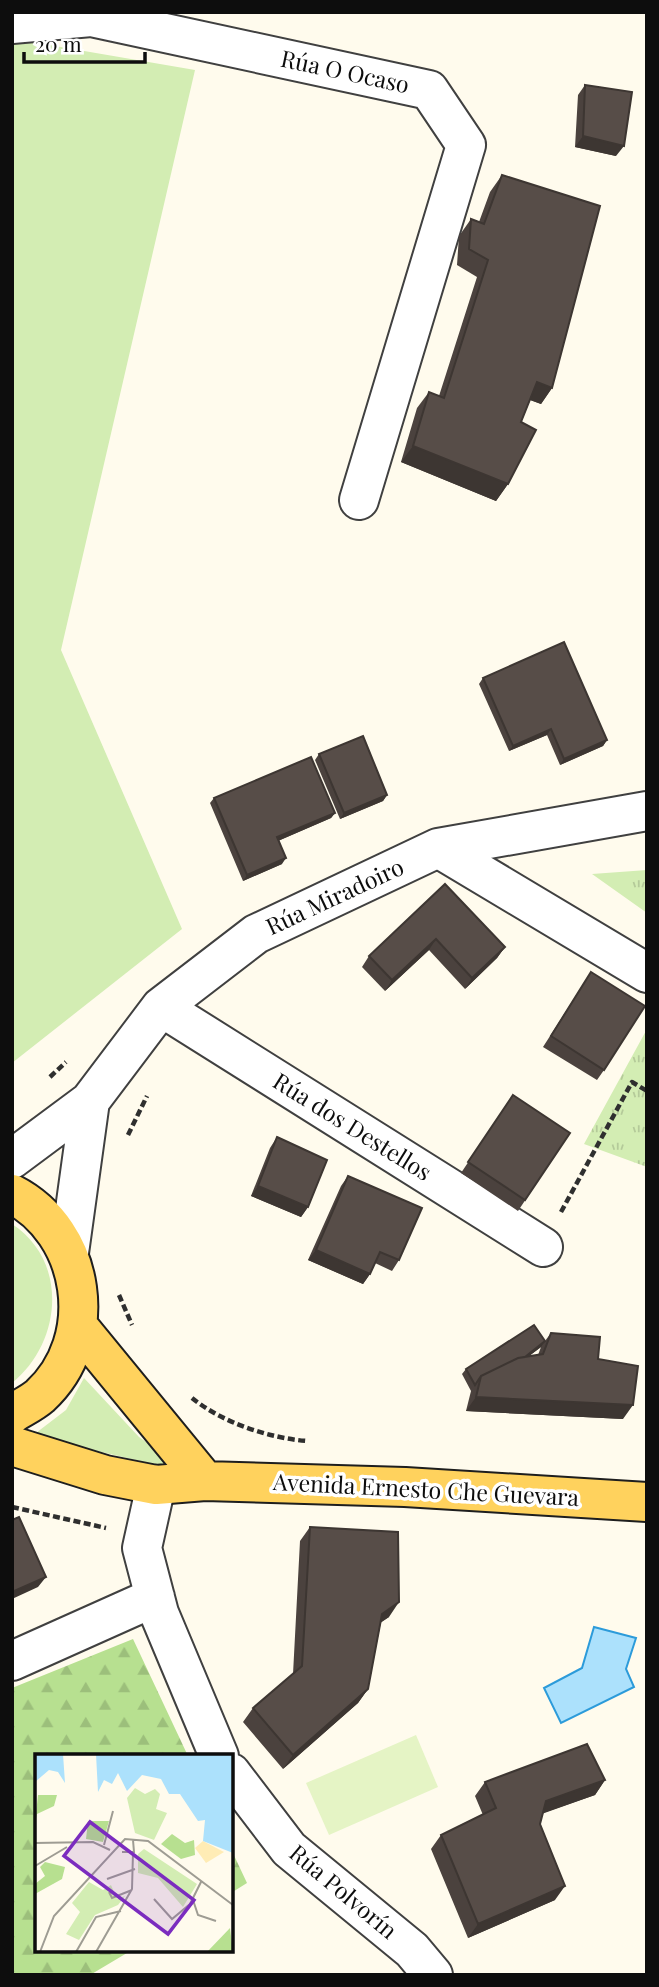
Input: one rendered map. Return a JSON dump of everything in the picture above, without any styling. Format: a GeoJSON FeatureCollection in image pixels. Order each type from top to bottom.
{"type":"FeatureCollection","features":[{"type":"Feature","properties":{"kind":"main road"},"geometry":{"type":"LineString","coordinates":[[12,1194],[28,1202],[52,1225],[69,1253],[79,1289],[78,1326],[64,1364],[40,1396],[12,1414]]}},
{"type":"Feature","properties":{"kind":"main road"},"geometry":{"type":"LineString","coordinates":[[78,1326],[205,1480]]}},
{"type":"Feature","properties":{"kind":"main road","name":"Avenida Ernesto Che Guevara"},"geometry":{"type":"LineString","coordinates":[[12,1446],[105,1475],[156,1485],[205,1480],[405,1487],[647,1502]]}},
{"type":"Feature","properties":{"kind":"street"},"geometry":{"type":"LineString","coordinates":[[12,18],[17,12]]}},
{"type":"Feature","properties":{"kind":"street","name":"Rúa O Ocaso"},"geometry":{"type":"LineString","coordinates":[[12,24],[91,17],[429,90],[466,145],[359,500]]}},
{"type":"Feature","properties":{"kind":"street","name":"Rúa Miradoiro"},"geometry":{"type":"LineString","coordinates":[[12,1159],[90,1101],[161,1007],[256,934],[438,848],[647,811]]}},
{"type":"Feature","properties":{"kind":"street"},"geometry":{"type":"LineString","coordinates":[[438,848],[647,973]]}},
{"type":"Feature","properties":{"kind":"street","name":"Rúa dos Destellos"},"geometry":{"type":"LineString","coordinates":[[161,1007],[543,1247]]}},
{"type":"Feature","properties":{"kind":"street","name":"Rúa Miradoiro"},"geometry":{"type":"LineString","coordinates":[[69,1253],[90,1101]]}},
{"type":"Feature","properties":{"kind":"street"},"geometry":{"type":"LineString","coordinates":[[156,1485],[142,1548],[155,1597],[218,1754]]}},
{"type":"Feature","properties":{"kind":"street"},"geometry":{"type":"LineString","coordinates":[[12,1661],[155,1597]]}},
{"type":"Feature","properties":{"kind":"street","name":"Rúa Polvorín"},"geometry":{"type":"LineString","coordinates":[[233,1776],[289,1849],[412,1951],[433,1975]]}},
{"type":"Feature","properties":{"kind":"path"},"geometry":{"type":"LineString","coordinates":[[543,1247],[632,1082],[647,1091]]}},
{"type":"Feature","properties":{"kind":"path"},"geometry":{"type":"LineString","coordinates":[[125,1139],[148,1094]]}},
{"type":"Feature","properties":{"kind":"path"},"geometry":{"type":"LineString","coordinates":[[118,1292],[136,1336]]}},
{"type":"Feature","properties":{"kind":"path"},"geometry":{"type":"LineString","coordinates":[[186,1392],[228,1420],[290,1440],[318,1441]]}},
{"type":"Feature","properties":{"kind":"path"},"geometry":{"type":"LineString","coordinates":[[12,1507],[29,1513],[145,1536]]}},
{"type":"Feature","properties":{"kind":"green space"},"geometry":{"type":"Polygon","coordinates":[[[20,40],[195,70],[61,650],[182,929],[12,1063],[12,42],[20,40]]]}},
{"type":"Feature","properties":{"kind":"green space"},"geometry":{"type":"Polygon","coordinates":[[[647,870],[647,913],[592,874],[647,870]]]}},
{"type":"Feature","properties":{"kind":"green space"},"geometry":{"type":"Polygon","coordinates":[[[647,1029],[647,1167],[584,1144],[647,1029]]]}},
{"type":"Feature","properties":{"kind":"green space"},"geometry":{"type":"Polygon","coordinates":[[[12,1224],[31,1240],[43,1259],[50,1281],[52,1303],[49,1326],[41,1347],[28,1367],[12,1383],[12,1224]]]}},
{"type":"Feature","properties":{"kind":"green space"},"geometry":{"type":"Polygon","coordinates":[[[84,1378],[139,1437],[172,1460],[166,1467],[32,1436],[66,1410],[84,1378]]]}},
{"type":"Feature","properties":{"kind":"green space"},"geometry":{"type":"Polygon","coordinates":[[[133,1639],[187,1754],[35,1754],[35,1952],[129,1952],[90,1975],[12,1975],[12,1688],[133,1639]]]}},
{"type":"Feature","properties":{"kind":"green space"},"geometry":{"type":"Polygon","coordinates":[[[416,1735],[438,1787],[329,1835],[306,1783],[416,1735]]]}},
{"type":"Feature","properties":{"kind":"green space"},"geometry":{"type":"Polygon","coordinates":[[[233,1853],[247,1883],[233,1892],[233,1853]]]}},
{"type":"Feature","properties":{"kind":"water"},"geometry":{"type":"Polygon","coordinates":[[[594,1627],[636,1638],[626,1669],[634,1687],[561,1723],[544,1688],[582,1668],[594,1627]]]}},
{"type":"Feature","properties":{"kind":"building"},"geometry":{"type":"Polygon","coordinates":[[[585,85],[632,92],[624,146],[583,136],[585,85]]]}},
{"type":"Feature","properties":{"kind":"building"},"geometry":{"type":"Polygon","coordinates":[[[502,175],[600,206],[552,388],[537,382],[521,422],[536,430],[508,484],[413,446],[429,392],[444,398],[488,260],[469,249],[471,219],[484,224],[502,175]]]}},
{"type":"Feature","properties":{"kind":"building"},"geometry":{"type":"Polygon","coordinates":[[[564,642],[607,740],[564,759],[551,729],[513,746],[483,678],[564,642]]]}},
{"type":"Feature","properties":{"kind":"building"},"geometry":{"type":"Polygon","coordinates":[[[363,736],[387,795],[344,813],[319,754],[363,736]]]}},
{"type":"Feature","properties":{"kind":"building"},"geometry":{"type":"Polygon","coordinates":[[[311,757],[335,813],[277,837],[286,858],[247,875],[214,798],[311,757]]]}},
{"type":"Feature","properties":{"kind":"building"},"geometry":{"type":"Polygon","coordinates":[[[445,884],[505,947],[472,978],[436,939],[392,980],[369,956],[445,884]]]}},
{"type":"Feature","properties":{"kind":"building"},"geometry":{"type":"Polygon","coordinates":[[[591,972],[645,1006],[604,1070],[551,1036],[591,972]]]}},
{"type":"Feature","properties":{"kind":"building"},"geometry":{"type":"Polygon","coordinates":[[[513,1095],[570,1133],[525,1200],[468,1162],[513,1095]]]}},
{"type":"Feature","properties":{"kind":"building"},"geometry":{"type":"Polygon","coordinates":[[[277,1137],[327,1160],[308,1207],[258,1186],[277,1137]]]}},
{"type":"Feature","properties":{"kind":"building"},"geometry":{"type":"Polygon","coordinates":[[[348,1176],[422,1208],[399,1260],[380,1252],[370,1274],[316,1250],[348,1176]]]}},
{"type":"Feature","properties":{"kind":"building"},"geometry":{"type":"Polygon","coordinates":[[[534,1325],[545,1341],[525,1357],[481,1376],[475,1385],[466,1369],[534,1325]]]}},
{"type":"Feature","properties":{"kind":"building"},"geometry":{"type":"Polygon","coordinates":[[[551,1333],[600,1337],[598,1359],[638,1366],[633,1405],[476,1397],[481,1376],[518,1358],[543,1354],[551,1333]]]}},
{"type":"Feature","properties":{"kind":"building"},"geometry":{"type":"Polygon","coordinates":[[[19,1517],[46,1577],[12,1592],[12,1520],[19,1517]]]}},
{"type":"Feature","properties":{"kind":"building"},"geometry":{"type":"Polygon","coordinates":[[[310,1527],[398,1532],[399,1602],[382,1614],[368,1689],[293,1755],[253,1708],[302,1666],[310,1527]]]}},
{"type":"Feature","properties":{"kind":"building"},"geometry":{"type":"Polygon","coordinates":[[[587,1744],[605,1780],[546,1801],[540,1824],[565,1886],[478,1924],[441,1835],[496,1808],[485,1782],[587,1744]]]}}]}
